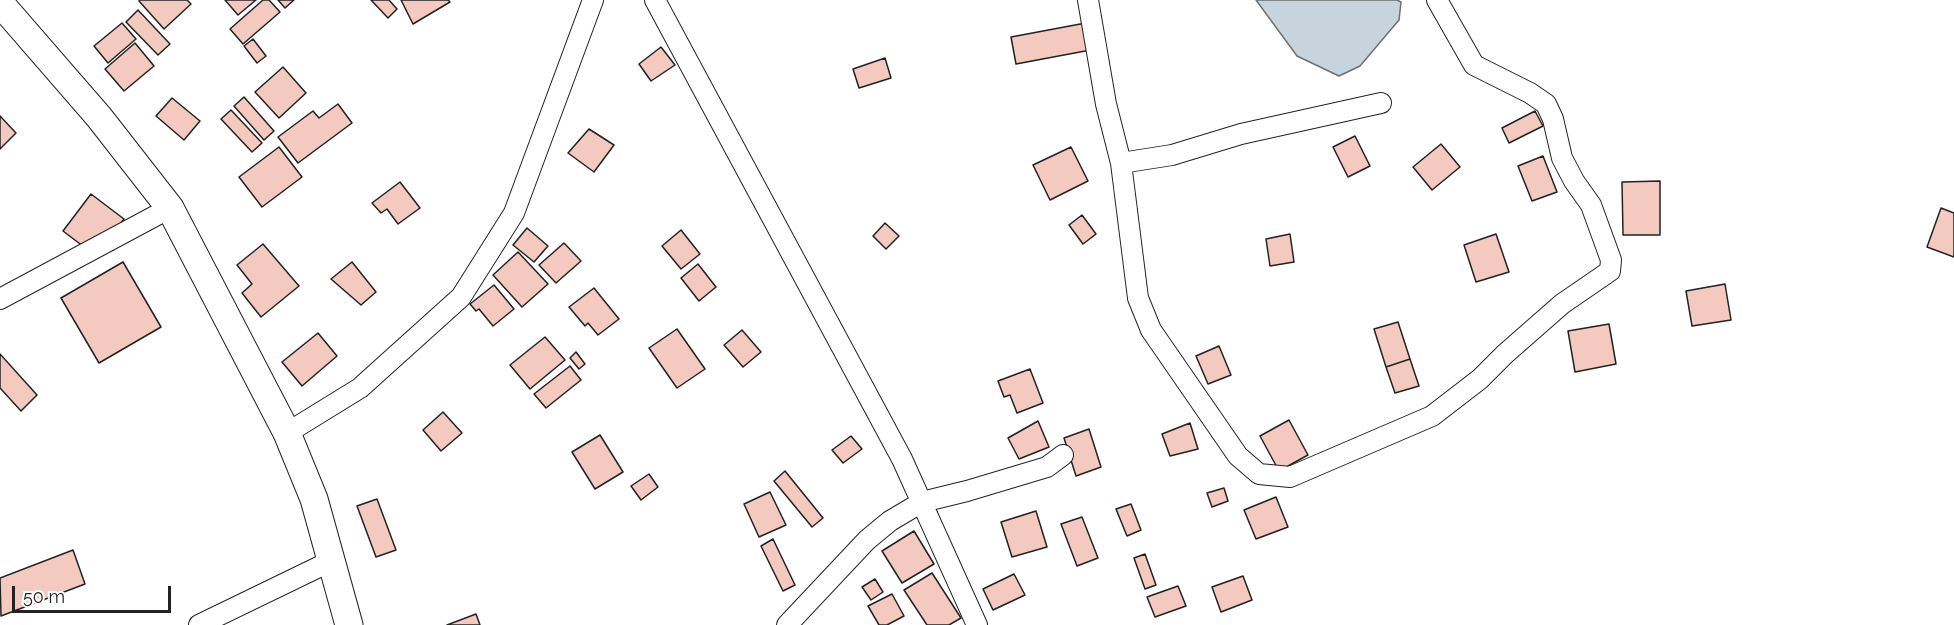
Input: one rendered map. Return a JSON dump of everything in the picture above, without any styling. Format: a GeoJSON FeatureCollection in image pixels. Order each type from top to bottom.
{"type":"FeatureCollection","features":[{"type":"Feature","properties":{"kind":"main road"},"geometry":{"type":"LineString","coordinates":[[0,3],[99,117],[170,208],[287,434],[314,499],[349,625]]}},
{"type":"Feature","properties":{"kind":"street"},"geometry":{"type":"LineString","coordinates":[[287,434],[360,388],[461,297],[514,213],[593,0]]}},
{"type":"Feature","properties":{"kind":"street"},"geometry":{"type":"LineString","coordinates":[[655,0],[902,459],[977,625]]}},
{"type":"Feature","properties":{"kind":"street"},"geometry":{"type":"LineString","coordinates":[[1088,0],[1106,104],[1121,162],[1138,298],[1151,330],[1238,456],[1259,474],[1290,477],[1432,416],[1480,379],[1562,304],[1610,271],[1611,260],[1591,205],[1574,181],[1562,158],[1553,119],[1546,104],[1530,93],[1474,65],[1437,0]]}},
{"type":"Feature","properties":{"kind":"street"},"geometry":{"type":"LineString","coordinates":[[1121,162],[1172,155],[1241,134],[1381,104]]}},
{"type":"Feature","properties":{"kind":"street"},"geometry":{"type":"LineString","coordinates":[[0,299],[170,208]]}},
{"type":"Feature","properties":{"kind":"street"},"geometry":{"type":"LineString","coordinates":[[787,625],[867,540],[890,521],[922,502],[1037,471],[1047,467],[1063,454]]}},
{"type":"Feature","properties":{"kind":"street"},"geometry":{"type":"LineString","coordinates":[[199,625],[331,561]]}},
{"type":"Feature","properties":{"kind":"shaded area"},"geometry":{"type":"Polygon","coordinates":[[[1256,0],[1397,0],[1401,2],[1399,20],[1360,66],[1339,76],[1297,56],[1256,0]]]}},
{"type":"Feature","properties":{"kind":"building"},"geometry":{"type":"Polygon","coordinates":[[[140,0],[187,0],[191,4],[164,29],[140,0]]]}},
{"type":"Feature","properties":{"kind":"building"},"geometry":{"type":"Polygon","coordinates":[[[225,0],[256,0],[238,15],[225,0]]]}},
{"type":"Feature","properties":{"kind":"building"},"geometry":{"type":"Polygon","coordinates":[[[263,0],[269,0],[280,12],[243,44],[230,29],[263,0]]]}},
{"type":"Feature","properties":{"kind":"building"},"geometry":{"type":"Polygon","coordinates":[[[278,0],[294,0],[285,8],[278,0]]]}},
{"type":"Feature","properties":{"kind":"building"},"geometry":{"type":"Polygon","coordinates":[[[371,0],[389,0],[397,9],[388,18],[371,0]]]}},
{"type":"Feature","properties":{"kind":"building"},"geometry":{"type":"Polygon","coordinates":[[[401,0],[448,0],[450,2],[413,24],[401,0]]]}},
{"type":"Feature","properties":{"kind":"building"},"geometry":{"type":"Polygon","coordinates":[[[138,10],[170,44],[158,55],[126,22],[138,10]]]}},
{"type":"Feature","properties":{"kind":"building"},"geometry":{"type":"Polygon","coordinates":[[[1091,22],[1096,49],[1016,64],[1011,37],[1091,22]]]}},
{"type":"Feature","properties":{"kind":"building"},"geometry":{"type":"Polygon","coordinates":[[[122,23],[136,39],[108,63],[94,46],[122,23]]]}},
{"type":"Feature","properties":{"kind":"building"},"geometry":{"type":"Polygon","coordinates":[[[253,39],[266,56],[257,63],[244,46],[253,39]]]}},
{"type":"Feature","properties":{"kind":"building"},"geometry":{"type":"Polygon","coordinates":[[[135,43],[154,66],[124,91],[105,69],[135,43]]]}},
{"type":"Feature","properties":{"kind":"building"},"geometry":{"type":"Polygon","coordinates":[[[661,47],[675,65],[651,81],[639,64],[661,47]]]}},
{"type":"Feature","properties":{"kind":"building"},"geometry":{"type":"Polygon","coordinates":[[[885,58],[891,78],[859,88],[853,69],[885,58]]]}},
{"type":"Feature","properties":{"kind":"building"},"geometry":{"type":"Polygon","coordinates":[[[283,67],[306,93],[279,118],[255,92],[283,67]]]}},
{"type":"Feature","properties":{"kind":"building"},"geometry":{"type":"Polygon","coordinates":[[[244,97],[274,131],[264,140],[234,106],[244,97]]]}},
{"type":"Feature","properties":{"kind":"building"},"geometry":{"type":"Polygon","coordinates":[[[172,98],[200,121],[184,140],[156,116],[172,98]]]}},
{"type":"Feature","properties":{"kind":"building"},"geometry":{"type":"Polygon","coordinates":[[[338,104],[352,123],[298,163],[278,137],[313,111],[319,118],[338,104]]]}},
{"type":"Feature","properties":{"kind":"building"},"geometry":{"type":"Polygon","coordinates":[[[231,110],[262,143],[252,152],[221,119],[231,110]]]}},
{"type":"Feature","properties":{"kind":"building"},"geometry":{"type":"Polygon","coordinates":[[[1535,111],[1543,126],[1509,143],[1502,128],[1535,111]]]}},
{"type":"Feature","properties":{"kind":"building"},"geometry":{"type":"Polygon","coordinates":[[[0,116],[16,133],[0,149],[0,116]]]}},
{"type":"Feature","properties":{"kind":"building"},"geometry":{"type":"Polygon","coordinates":[[[589,129],[614,145],[594,172],[568,153],[589,129]]]}},
{"type":"Feature","properties":{"kind":"building"},"geometry":{"type":"Polygon","coordinates":[[[1355,136],[1370,166],[1348,177],[1333,147],[1355,136]]]}},
{"type":"Feature","properties":{"kind":"building"},"geometry":{"type":"Polygon","coordinates":[[[1441,144],[1460,167],[1432,190],[1413,167],[1441,144]]]}},
{"type":"Feature","properties":{"kind":"building"},"geometry":{"type":"Polygon","coordinates":[[[279,147],[302,177],[262,207],[239,177],[279,147]]]}},
{"type":"Feature","properties":{"kind":"building"},"geometry":{"type":"Polygon","coordinates":[[[1071,147],[1088,181],[1050,200],[1033,165],[1071,147]]]}},
{"type":"Feature","properties":{"kind":"building"},"geometry":{"type":"Polygon","coordinates":[[[1543,156],[1557,192],[1532,201],[1518,166],[1543,156]]]}},
{"type":"Feature","properties":{"kind":"building"},"geometry":{"type":"Polygon","coordinates":[[[1660,181],[1660,235],[1623,235],[1622,182],[1660,181]]]}},
{"type":"Feature","properties":{"kind":"building"},"geometry":{"type":"Polygon","coordinates":[[[400,182],[420,208],[398,224],[387,209],[381,213],[372,203],[400,182]]]}},
{"type":"Feature","properties":{"kind":"building"},"geometry":{"type":"Polygon","coordinates":[[[91,194],[124,219],[96,256],[63,231],[91,194]]]}},
{"type":"Feature","properties":{"kind":"building"},"geometry":{"type":"Polygon","coordinates":[[[1941,208],[1954,213],[1954,257],[1927,247],[1941,208]]]}},
{"type":"Feature","properties":{"kind":"building"},"geometry":{"type":"Polygon","coordinates":[[[1082,215],[1096,234],[1083,244],[1069,225],[1082,215]]]}},
{"type":"Feature","properties":{"kind":"building"},"geometry":{"type":"Polygon","coordinates":[[[885,223],[899,236],[886,249],[873,236],[885,223]]]}},
{"type":"Feature","properties":{"kind":"building"},"geometry":{"type":"Polygon","coordinates":[[[527,228],[548,246],[534,262],[513,245],[527,228]]]}},
{"type":"Feature","properties":{"kind":"building"},"geometry":{"type":"Polygon","coordinates":[[[681,230],[700,254],[681,269],[662,246],[681,230]]]}},
{"type":"Feature","properties":{"kind":"building"},"geometry":{"type":"Polygon","coordinates":[[[1290,234],[1294,262],[1270,266],[1266,239],[1290,234]]]}},
{"type":"Feature","properties":{"kind":"building"},"geometry":{"type":"Polygon","coordinates":[[[1496,234],[1509,272],[1476,282],[1464,245],[1496,234]]]}},
{"type":"Feature","properties":{"kind":"building"},"geometry":{"type":"Polygon","coordinates":[[[564,243],[581,261],[556,283],[539,265],[564,243]]]}},
{"type":"Feature","properties":{"kind":"building"},"geometry":{"type":"Polygon","coordinates":[[[263,244],[299,286],[261,317],[242,293],[252,284],[237,265],[263,244]]]}},
{"type":"Feature","properties":{"kind":"building"},"geometry":{"type":"Polygon","coordinates":[[[518,252],[548,284],[522,307],[493,275],[518,252]]]}},
{"type":"Feature","properties":{"kind":"building"},"geometry":{"type":"Polygon","coordinates":[[[123,262],[161,327],[99,363],[61,298],[123,262]]]}},
{"type":"Feature","properties":{"kind":"building"},"geometry":{"type":"Polygon","coordinates":[[[352,262],[376,292],[361,305],[331,279],[352,262]]]}},
{"type":"Feature","properties":{"kind":"building"},"geometry":{"type":"Polygon","coordinates":[[[698,264],[716,287],[699,301],[681,278],[698,264]]]}},
{"type":"Feature","properties":{"kind":"building"},"geometry":{"type":"Polygon","coordinates":[[[1725,284],[1731,320],[1692,326],[1686,291],[1725,284]]]}},
{"type":"Feature","properties":{"kind":"building"},"geometry":{"type":"Polygon","coordinates":[[[494,285],[514,309],[493,326],[479,309],[476,311],[470,304],[494,285]]]}},
{"type":"Feature","properties":{"kind":"building"},"geometry":{"type":"Polygon","coordinates":[[[594,288],[619,319],[598,335],[588,323],[585,326],[569,307],[594,288]]]}},
{"type":"Feature","properties":{"kind":"building"},"geometry":{"type":"Polygon","coordinates":[[[1398,322],[1410,359],[1386,367],[1374,329],[1398,322]]]}},
{"type":"Feature","properties":{"kind":"building"},"geometry":{"type":"Polygon","coordinates":[[[1609,324],[1616,364],[1575,372],[1568,331],[1609,324]]]}},
{"type":"Feature","properties":{"kind":"building"},"geometry":{"type":"Polygon","coordinates":[[[677,329],[705,369],[677,388],[649,348],[677,329]]]}},
{"type":"Feature","properties":{"kind":"building"},"geometry":{"type":"Polygon","coordinates":[[[742,330],[761,352],[743,367],[724,345],[742,330]]]}},
{"type":"Feature","properties":{"kind":"building"},"geometry":{"type":"Polygon","coordinates":[[[318,333],[337,356],[302,386],[282,362],[318,333]]]}},
{"type":"Feature","properties":{"kind":"building"},"geometry":{"type":"Polygon","coordinates":[[[545,337],[565,360],[530,389],[510,365],[545,337]]]}},
{"type":"Feature","properties":{"kind":"building"},"geometry":{"type":"Polygon","coordinates":[[[1219,346],[1231,375],[1208,384],[1196,356],[1219,346]]]}},
{"type":"Feature","properties":{"kind":"building"},"geometry":{"type":"Polygon","coordinates":[[[576,352],[585,364],[579,369],[570,358],[576,352]]]}},
{"type":"Feature","properties":{"kind":"building"},"geometry":{"type":"Polygon","coordinates":[[[0,354],[37,395],[21,411],[0,388],[0,354]]]}},
{"type":"Feature","properties":{"kind":"building"},"geometry":{"type":"Polygon","coordinates":[[[1410,359],[1419,386],[1395,393],[1386,367],[1410,359]]]}},
{"type":"Feature","properties":{"kind":"building"},"geometry":{"type":"Polygon","coordinates":[[[570,366],[581,380],[546,408],[534,394],[570,366]]]}},
{"type":"Feature","properties":{"kind":"building"},"geometry":{"type":"Polygon","coordinates":[[[1030,369],[1043,403],[1017,413],[1010,395],[1004,397],[998,381],[1030,369]]]}},
{"type":"Feature","properties":{"kind":"building"},"geometry":{"type":"Polygon","coordinates":[[[443,412],[462,433],[441,451],[423,430],[443,412]]]}},
{"type":"Feature","properties":{"kind":"building"},"geometry":{"type":"Polygon","coordinates":[[[1289,420],[1308,455],[1279,471],[1260,436],[1289,420]]]}},
{"type":"Feature","properties":{"kind":"building"},"geometry":{"type":"Polygon","coordinates":[[[1038,421],[1049,447],[1019,459],[1008,438],[1038,421]]]}},
{"type":"Feature","properties":{"kind":"building"},"geometry":{"type":"Polygon","coordinates":[[[1190,423],[1198,449],[1170,456],[1162,434],[1190,423]]]}},
{"type":"Feature","properties":{"kind":"building"},"geometry":{"type":"Polygon","coordinates":[[[1089,429],[1101,467],[1076,476],[1064,438],[1089,429]]]}},
{"type":"Feature","properties":{"kind":"building"},"geometry":{"type":"Polygon","coordinates":[[[600,435],[623,472],[595,489],[572,452],[600,435]]]}},
{"type":"Feature","properties":{"kind":"building"},"geometry":{"type":"Polygon","coordinates":[[[851,436],[862,449],[843,463],[832,450],[851,436]]]}},
{"type":"Feature","properties":{"kind":"building"},"geometry":{"type":"Polygon","coordinates":[[[785,471],[823,518],[812,527],[774,481],[785,471]]]}},
{"type":"Feature","properties":{"kind":"building"},"geometry":{"type":"Polygon","coordinates":[[[649,474],[658,487],[641,500],[631,486],[649,474]]]}},
{"type":"Feature","properties":{"kind":"building"},"geometry":{"type":"Polygon","coordinates":[[[1224,488],[1228,501],[1212,507],[1207,493],[1224,488]]]}},
{"type":"Feature","properties":{"kind":"building"},"geometry":{"type":"Polygon","coordinates":[[[770,492],[786,525],[759,537],[744,504],[770,492]]]}},
{"type":"Feature","properties":{"kind":"building"},"geometry":{"type":"Polygon","coordinates":[[[1276,497],[1288,527],[1256,539],[1244,510],[1276,497]]]}},
{"type":"Feature","properties":{"kind":"building"},"geometry":{"type":"Polygon","coordinates":[[[377,499],[396,550],[376,557],[357,506],[377,499]]]}},
{"type":"Feature","properties":{"kind":"building"},"geometry":{"type":"Polygon","coordinates":[[[1131,504],[1141,530],[1127,536],[1116,509],[1131,504]]]}},
{"type":"Feature","properties":{"kind":"building"},"geometry":{"type":"Polygon","coordinates":[[[1036,511],[1047,547],[1012,557],[1001,522],[1036,511]]]}},
{"type":"Feature","properties":{"kind":"building"},"geometry":{"type":"Polygon","coordinates":[[[1082,517],[1098,558],[1077,566],[1061,524],[1082,517]]]}},
{"type":"Feature","properties":{"kind":"building"},"geometry":{"type":"Polygon","coordinates":[[[914,531],[934,564],[902,583],[882,551],[914,531]]]}},
{"type":"Feature","properties":{"kind":"building"},"geometry":{"type":"Polygon","coordinates":[[[773,539],[795,585],[783,591],[761,546],[773,539]]]}},
{"type":"Feature","properties":{"kind":"building"},"geometry":{"type":"Polygon","coordinates":[[[73,550],[85,584],[1,616],[0,578],[73,550]]]}},
{"type":"Feature","properties":{"kind":"building"},"geometry":{"type":"Polygon","coordinates":[[[1145,554],[1156,585],[1145,589],[1134,558],[1145,554]]]}},
{"type":"Feature","properties":{"kind":"building"},"geometry":{"type":"Polygon","coordinates":[[[932,573],[961,618],[949,625],[927,625],[904,590],[932,573]]]}},
{"type":"Feature","properties":{"kind":"building"},"geometry":{"type":"Polygon","coordinates":[[[1014,574],[1025,595],[993,610],[983,589],[1014,574]]]}},
{"type":"Feature","properties":{"kind":"building"},"geometry":{"type":"Polygon","coordinates":[[[1243,576],[1252,600],[1221,612],[1212,587],[1243,576]]]}},
{"type":"Feature","properties":{"kind":"building"},"geometry":{"type":"Polygon","coordinates":[[[875,579],[883,592],[871,600],[862,587],[875,579]]]}},
{"type":"Feature","properties":{"kind":"building"},"geometry":{"type":"Polygon","coordinates":[[[1178,586],[1186,606],[1155,617],[1147,597],[1178,586]]]}},
{"type":"Feature","properties":{"kind":"building"},"geometry":{"type":"Polygon","coordinates":[[[892,594],[904,616],[887,625],[879,625],[868,606],[892,594]]]}},
{"type":"Feature","properties":{"kind":"building"},"geometry":{"type":"Polygon","coordinates":[[[476,614],[480,625],[447,625],[476,614]]]}}]}
